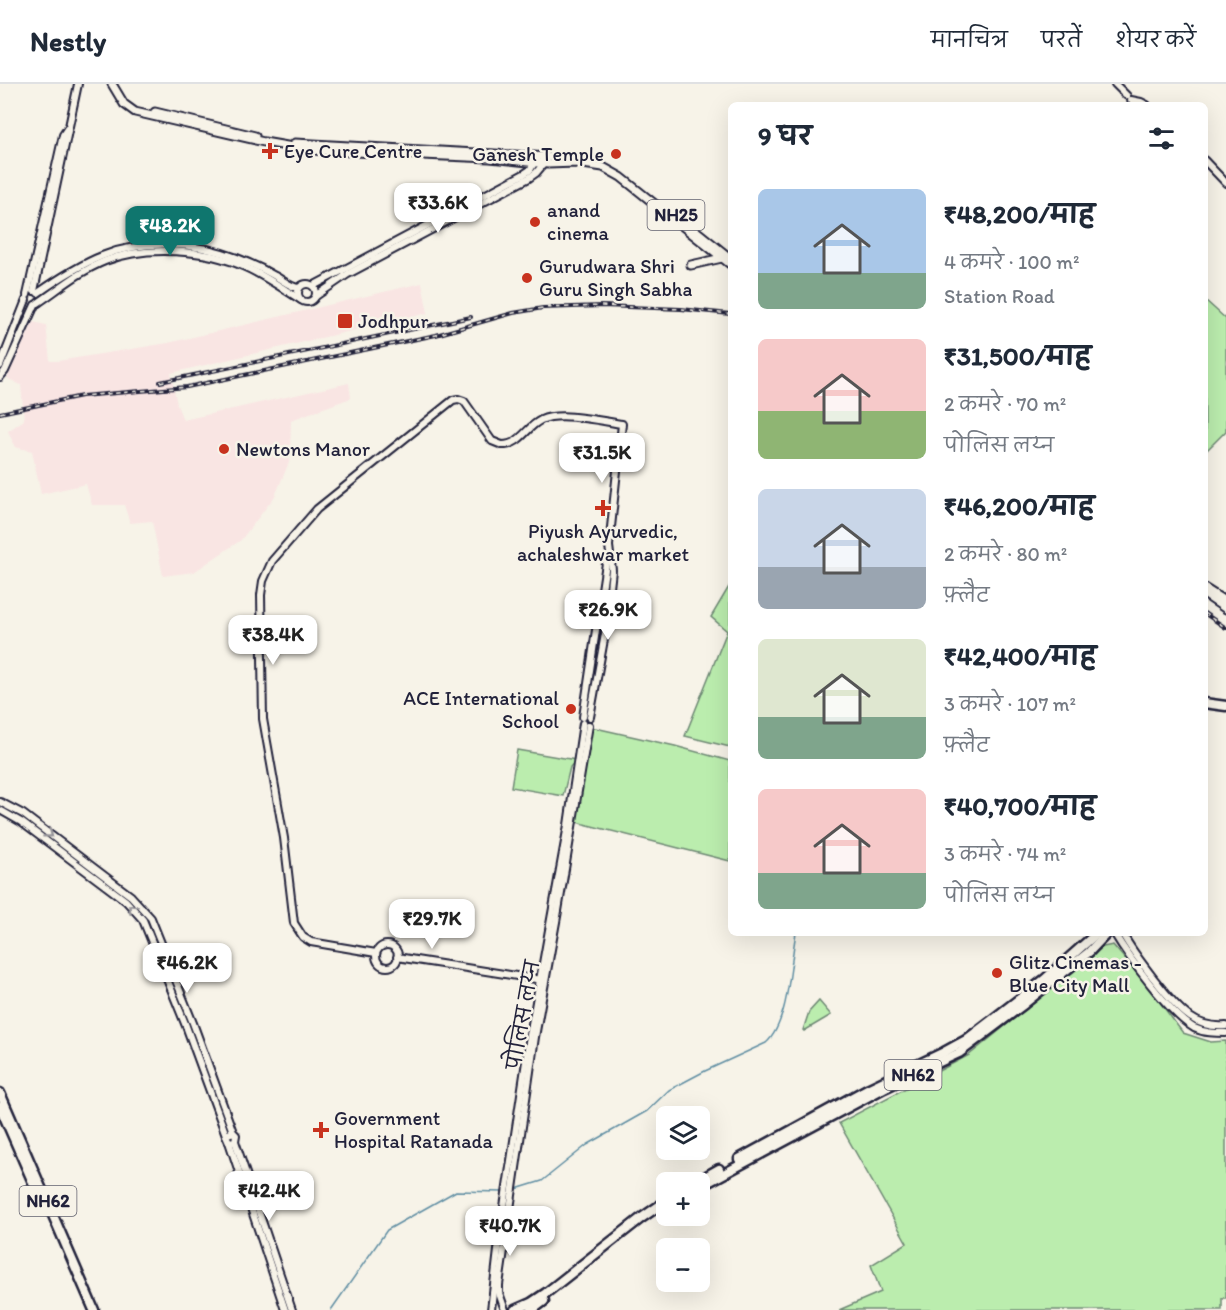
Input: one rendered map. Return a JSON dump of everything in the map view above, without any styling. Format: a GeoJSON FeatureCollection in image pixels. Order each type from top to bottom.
{"type":"FeatureCollection","features":[{"type":"Feature","properties":{"kind":"highway"},"geometry":{"type":"LineString","coordinates":[[1208,698],[1226,700]]}},
{"type":"Feature","properties":{"kind":"highway"},"geometry":{"type":"LineString","coordinates":[[1208,704],[1226,706]]}},
{"type":"Feature","properties":{"kind":"highway","name":"NH62"},"geometry":{"type":"LineString","coordinates":[[710,1174],[869,1088],[956,1046],[1044,981],[1094,936]]}},
{"type":"Feature","properties":{"kind":"highway","name":"NH62"},"geometry":{"type":"LineString","coordinates":[[710,1181],[884,1088],[959,1053],[1031,999],[1089,952],[1104,936]]}},
{"type":"Feature","properties":{"kind":"highway","name":"NH62"},"geometry":{"type":"LineString","coordinates":[[0,1093],[92,1310]]}},
{"type":"Feature","properties":{"kind":"highway","name":"NH62"},"geometry":{"type":"LineString","coordinates":[[0,1107],[92,1310]]}},
{"type":"Feature","properties":{"kind":"highway"},"geometry":{"type":"LineString","coordinates":[[514,1310],[546,1293],[656,1208]]}},
{"type":"Feature","properties":{"kind":"highway"},"geometry":{"type":"LineString","coordinates":[[532,1310],[656,1215]]}},
{"type":"Feature","properties":{"kind":"main road"},"geometry":{"type":"LineString","coordinates":[[112,84],[124,104],[136,110]]}},
{"type":"Feature","properties":{"kind":"main road"},"geometry":{"type":"LineString","coordinates":[[117,84],[125,99],[136,110]]}},
{"type":"Feature","properties":{"kind":"main road","name":"NH25"},"geometry":{"type":"LineString","coordinates":[[136,110],[303,144],[546,160],[587,160],[616,168],[726,258]]}},
{"type":"Feature","properties":{"kind":"main road"},"geometry":{"type":"LineString","coordinates":[[691,265],[726,258]]}},
{"type":"Feature","properties":{"kind":"main road"},"geometry":{"type":"LineString","coordinates":[[1208,591],[1226,602]]}},
{"type":"Feature","properties":{"kind":"main road"},"geometry":{"type":"LineString","coordinates":[[1208,597],[1226,609]]}},
{"type":"Feature","properties":{"kind":"street"},"geometry":{"type":"LineString","coordinates":[[0,377],[40,298],[36,292],[78,84]]}},
{"type":"Feature","properties":{"kind":"street"},"geometry":{"type":"LineString","coordinates":[[1115,84],[1133,101]]}},
{"type":"Feature","properties":{"kind":"street"},"geometry":{"type":"LineString","coordinates":[[0,366],[27,298],[63,135],[68,129]]}},
{"type":"Feature","properties":{"kind":"street"},"geometry":{"type":"LineString","coordinates":[[27,298],[100,256],[121,250],[160,245],[202,248],[224,253],[259,267],[292,286],[299,288],[306,284],[313,286],[524,174],[530,170],[537,159]]}},
{"type":"Feature","properties":{"kind":"street"},"geometry":{"type":"LineString","coordinates":[[27,298],[30,304],[37,304],[78,274],[111,259],[137,253],[169,251],[201,254],[230,261],[274,282],[301,300],[310,302],[348,274],[529,178],[546,160]]}},
{"type":"Feature","properties":{"kind":"street"},"geometry":{"type":"LineString","coordinates":[[1208,164],[1226,183]]}},
{"type":"Feature","properties":{"kind":"street"},"geometry":{"type":"LineString","coordinates":[[313,286],[316,296]]}},
{"type":"Feature","properties":{"kind":"street"},"geometry":{"type":"LineString","coordinates":[[299,288],[298,294],[301,300]]}},
{"type":"Feature","properties":{"kind":"street"},"geometry":{"type":"LineString","coordinates":[[376,953],[311,942],[303,937],[294,923],[284,838],[263,718],[261,595],[266,572],[272,561],[317,509],[453,400],[464,401],[492,441],[502,445],[516,441],[536,422],[549,417],[562,416],[622,424],[613,500],[609,558],[612,570],[605,634],[586,721],[568,825],[491,1310]]}},
{"type":"Feature","properties":{"kind":"street"},"geometry":{"type":"LineString","coordinates":[[0,802],[23,814],[125,891],[149,915],[193,1023],[285,1310]]}},
{"type":"Feature","properties":{"kind":"street"},"geometry":{"type":"LineString","coordinates":[[0,810],[21,822],[120,897],[143,920],[231,1138],[292,1310]]}},
{"type":"Feature","properties":{"kind":"street"},"geometry":{"type":"LineString","coordinates":[[1116,936],[1155,990],[1184,1021],[1208,1033],[1226,1034]]}},
{"type":"Feature","properties":{"kind":"street"},"geometry":{"type":"LineString","coordinates":[[1124,936],[1166,992],[1185,1013],[1207,1025],[1226,1026]]}},
{"type":"Feature","properties":{"kind":"street"},"geometry":{"type":"LineString","coordinates":[[388,945],[393,948],[397,957],[394,964],[384,967],[377,961],[376,953],[379,948],[388,945]]}},
{"type":"Feature","properties":{"kind":"street"},"geometry":{"type":"LineString","coordinates":[[397,957],[543,980]]}},
{"type":"Feature","properties":{"kind":"street"},"geometry":{"type":"LineString","coordinates":[[505,1310],[500,1298],[499,1285],[508,1199]]}},
{"type":"Feature","properties":{"kind":"shaded area"},"geometry":{"type":"Polygon","coordinates":[[[422,283],[428,313],[171,373],[177,405],[183,420],[349,383],[351,398],[291,420],[290,460],[275,496],[241,540],[194,572],[163,576],[152,521],[130,523],[124,505],[92,505],[86,484],[41,494],[32,451],[15,447],[8,431],[24,420],[21,385],[7,378],[33,322],[46,325],[50,361],[58,361],[168,343],[422,283]]]}},
{"type":"Feature","properties":{"kind":"green space"},"geometry":{"type":"Polygon","coordinates":[[[1208,303],[1226,319],[1226,431],[1208,449],[1208,303]]]}},
{"type":"Feature","properties":{"kind":"green space"},"geometry":{"type":"Polygon","coordinates":[[[728,588],[728,747],[685,736],[727,631],[711,617],[728,588]]]}},
{"type":"Feature","properties":{"kind":"green space"},"geometry":{"type":"Polygon","coordinates":[[[591,727],[728,760],[728,860],[576,822],[591,727]]]}},
{"type":"Feature","properties":{"kind":"green space"},"geometry":{"type":"Polygon","coordinates":[[[517,750],[576,760],[570,767],[563,796],[511,787],[517,750]]]}},
{"type":"Feature","properties":{"kind":"green space"},"geometry":{"type":"Polygon","coordinates":[[[1113,945],[1183,1033],[1211,1042],[1226,1041],[1226,1298],[1222,1298],[1222,1310],[839,1310],[881,1292],[871,1265],[907,1243],[839,1123],[969,1055],[1103,947],[1113,945]]]}},
{"type":"Feature","properties":{"kind":"green space"},"geometry":{"type":"Polygon","coordinates":[[[819,1001],[831,1015],[804,1031],[809,1012],[819,1001]]]}},
{"type":"Feature","properties":{"kind":"waterway"},"geometry":{"type":"LineString","coordinates":[[516,1189],[542,1181],[587,1145],[647,1111],[669,1090],[766,1043],[780,1022],[796,936]]}},
{"type":"Feature","properties":{"kind":"waterway"},"geometry":{"type":"LineString","coordinates":[[331,1310],[387,1230],[456,1191],[503,1192]]}},
{"type":"Feature","properties":{"kind":"railway"},"geometry":{"type":"LineString","coordinates":[[0,413],[82,396],[187,387],[436,335],[513,313],[543,308],[602,306],[681,309],[728,314]]}},
{"type":"Feature","properties":{"kind":"railway"},"geometry":{"type":"LineString","coordinates":[[160,382],[471,317]]}},
{"type":"Feature","properties":{"kind":"railway"},"geometry":{"type":"LineString","coordinates":[[1208,616],[1226,628]]}},
{"type":"Feature","properties":{"kind":"place","name":"Eye Cure Centre"},"geometry":{"type":"Point","coordinates":[270,151]}},
{"type":"Feature","properties":{"kind":"place","name":"Ganesh Temple"},"geometry":{"type":"Point","coordinates":[616,154]}},
{"type":"Feature","properties":{"kind":"place","name":"anand cinema"},"geometry":{"type":"Point","coordinates":[535,222]}},
{"type":"Feature","properties":{"kind":"place","name":"Gurudwara Shri Guru Singh Sabha"},"geometry":{"type":"Point","coordinates":[527,278]}},
{"type":"Feature","properties":{"kind":"place","name":"Jodhpur"},"geometry":{"type":"Point","coordinates":[345,321]}},
{"type":"Feature","properties":{"kind":"place","name":"Newtons Manor"},"geometry":{"type":"Point","coordinates":[224,449]}},
{"type":"Feature","properties":{"kind":"place","name":"Piyush Ayurvedic, achaleshwar market"},"geometry":{"type":"Point","coordinates":[603,508]}},
{"type":"Feature","properties":{"kind":"place","name":"ACE International School"},"geometry":{"type":"Point","coordinates":[571,709]}},
{"type":"Feature","properties":{"kind":"place","name":"Glitz Cinemas - Blue City Mall"},"geometry":{"type":"Point","coordinates":[997,973]}},
{"type":"Feature","properties":{"kind":"place","name":"Government Hospital Ratanada"},"geometry":{"type":"Point","coordinates":[321,1130]}}]}
